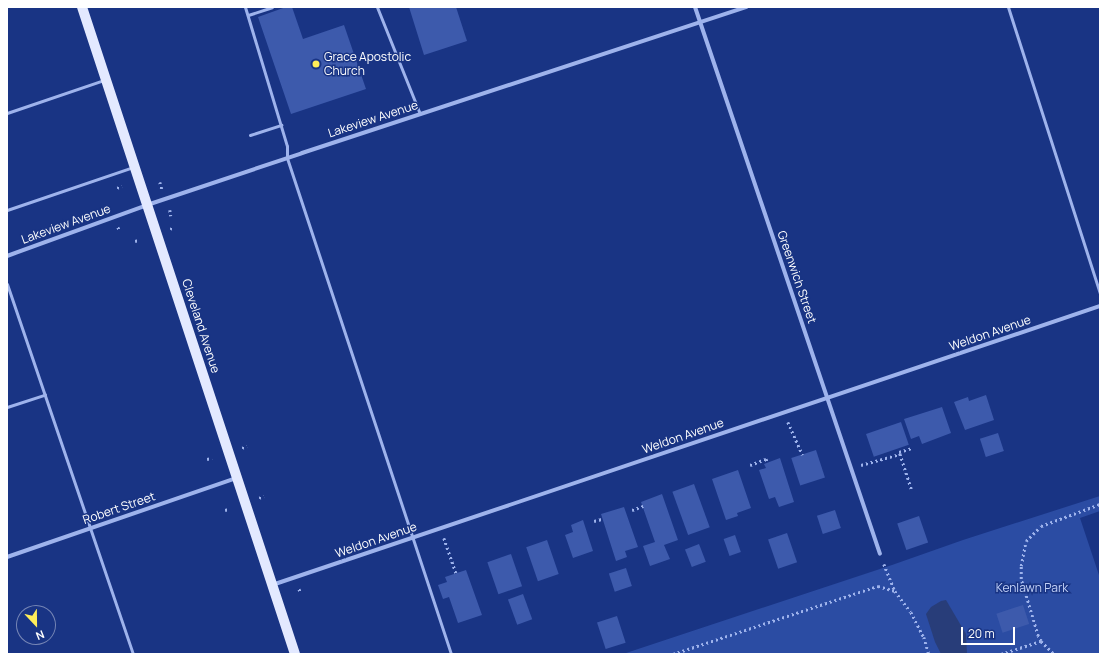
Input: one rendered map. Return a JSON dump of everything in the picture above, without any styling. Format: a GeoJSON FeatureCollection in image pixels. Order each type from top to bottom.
{"type":"FeatureCollection","features":[{"type":"Feature","properties":{"kind":"main road","name":"Cleveland Avenue"},"geometry":{"type":"LineString","coordinates":[[82,7],[295,654]]}},
{"type":"Feature","properties":{"kind":"street","name":"Greenwich Street"},"geometry":{"type":"LineString","coordinates":[[695,7],[880,554]]}},
{"type":"Feature","properties":{"kind":"street","name":"Lakeview Avenue"},"geometry":{"type":"LineString","coordinates":[[7,256],[147,205],[747,7]]}},
{"type":"Feature","properties":{"kind":"street","name":"Weldon Avenue"},"geometry":{"type":"LineString","coordinates":[[272,585],[1100,306]]}},
{"type":"Feature","properties":{"kind":"street","name":"Robert Street"},"geometry":{"type":"LineString","coordinates":[[7,557],[237,478]]}},
{"type":"Feature","properties":{"kind":"lane"},"geometry":{"type":"LineString","coordinates":[[245,7],[288,149],[287,158],[451,654]]}},
{"type":"Feature","properties":{"kind":"lane"},"geometry":{"type":"LineString","coordinates":[[248,16],[272,7]]}},
{"type":"Feature","properties":{"kind":"lane"},"geometry":{"type":"LineString","coordinates":[[377,7],[420,114]]}},
{"type":"Feature","properties":{"kind":"lane"},"geometry":{"type":"LineString","coordinates":[[1008,7],[1100,294]]}},
{"type":"Feature","properties":{"kind":"lane"},"geometry":{"type":"LineString","coordinates":[[7,113],[106,80]]}},
{"type":"Feature","properties":{"kind":"lane"},"geometry":{"type":"LineString","coordinates":[[250,135],[281,125]]}},
{"type":"Feature","properties":{"kind":"lane"},"geometry":{"type":"LineString","coordinates":[[7,210],[134,167]]}},
{"type":"Feature","properties":{"kind":"lane"},"geometry":{"type":"LineString","coordinates":[[7,284],[133,654]]}},
{"type":"Feature","properties":{"kind":"lane"},"geometry":{"type":"LineString","coordinates":[[7,407],[44,395]]}},
{"type":"Feature","properties":{"kind":"path"},"geometry":{"type":"LineString","coordinates":[[160,182],[162,189]]}},
{"type":"Feature","properties":{"kind":"path"},"geometry":{"type":"LineString","coordinates":[[117,188],[122,186]]}},
{"type":"Feature","properties":{"kind":"path"},"geometry":{"type":"LineString","coordinates":[[170,210],[171,216]]}},
{"type":"Feature","properties":{"kind":"path"},"geometry":{"type":"LineString","coordinates":[[118,227],[120,231]]}},
{"type":"Feature","properties":{"kind":"path"},"geometry":{"type":"LineString","coordinates":[[170,229],[174,228]]}},
{"type":"Feature","properties":{"kind":"path"},"geometry":{"type":"LineString","coordinates":[[135,241],[139,240]]}},
{"type":"Feature","properties":{"kind":"path"},"geometry":{"type":"LineString","coordinates":[[785,412],[792,434],[803,455]]}},
{"type":"Feature","properties":{"kind":"path"},"geometry":{"type":"LineString","coordinates":[[242,448],[247,446]]}},
{"type":"Feature","properties":{"kind":"path"},"geometry":{"type":"LineString","coordinates":[[851,468],[900,454],[899,452],[912,448]]}},
{"type":"Feature","properties":{"kind":"path"},"geometry":{"type":"LineString","coordinates":[[900,454],[911,489]]}},
{"type":"Feature","properties":{"kind":"path"},"geometry":{"type":"LineString","coordinates":[[207,459],[212,458]]}},
{"type":"Feature","properties":{"kind":"path"},"geometry":{"type":"LineString","coordinates":[[750,465],[766,459],[768,462]]}},
{"type":"Feature","properties":{"kind":"path"},"geometry":{"type":"LineString","coordinates":[[259,498],[264,496]]}},
{"type":"Feature","properties":{"kind":"path"},"geometry":{"type":"LineString","coordinates":[[1054,654],[1038,636],[1021,579],[1021,566],[1026,541],[1040,526],[1100,504]]}},
{"type":"Feature","properties":{"kind":"path"},"geometry":{"type":"LineString","coordinates":[[632,510],[643,506]]}},
{"type":"Feature","properties":{"kind":"path"},"geometry":{"type":"LineString","coordinates":[[224,510],[229,509]]}},
{"type":"Feature","properties":{"kind":"path"},"geometry":{"type":"LineString","coordinates":[[594,521],[602,519]]}},
{"type":"Feature","properties":{"kind":"path"},"geometry":{"type":"LineString","coordinates":[[441,528],[456,573]]}},
{"type":"Feature","properties":{"kind":"path"},"geometry":{"type":"LineString","coordinates":[[880,554],[895,591],[911,612],[924,637],[929,654]]}},
{"type":"Feature","properties":{"kind":"path"},"geometry":{"type":"LineString","coordinates":[[673,654],[878,586],[895,591]]}},
{"type":"Feature","properties":{"kind":"path"},"geometry":{"type":"LineString","coordinates":[[1001,654],[1041,641]]}},
{"type":"Feature","properties":{"kind":"green space","name":"Kenlawn Park"},"geometry":{"type":"Polygon","coordinates":[[[1100,496],[1100,511],[1080,518],[1100,578],[1100,654],[623,654],[963,540],[1100,496]]]}},
{"type":"Feature","properties":{"kind":"shaded area"},"geometry":{"type":"Polygon","coordinates":[[[946,600],[966,634],[967,654],[941,654],[935,642],[926,614],[931,607],[941,601],[946,600]]]}},
{"type":"Feature","properties":{"kind":"building","name":"Grace Apostolic Church"},"geometry":{"type":"Polygon","coordinates":[[[286,7],[292,7],[303,39],[344,25],[366,89],[291,114],[258,17],[286,7]]]}},
{"type":"Feature","properties":{"kind":"building"},"geometry":{"type":"Polygon","coordinates":[[[409,7],[456,7],[467,41],[424,55],[409,7]]]}},
{"type":"Feature","properties":{"kind":"building"},"geometry":{"type":"Polygon","coordinates":[[[986,395],[994,420],[965,430],[954,402],[968,397],[969,401],[986,395]]]}},
{"type":"Feature","properties":{"kind":"building"},"geometry":{"type":"Polygon","coordinates":[[[942,407],[951,433],[922,444],[919,436],[911,439],[904,419],[942,407]]]}},
{"type":"Feature","properties":{"kind":"building"},"geometry":{"type":"Polygon","coordinates":[[[901,422],[909,445],[874,457],[866,434],[901,422]]]}},
{"type":"Feature","properties":{"kind":"building"},"geometry":{"type":"Polygon","coordinates":[[[998,433],[1004,451],[986,457],[980,439],[998,433]]]}},
{"type":"Feature","properties":{"kind":"building"},"geometry":{"type":"Polygon","coordinates":[[[816,450],[825,478],[800,486],[791,458],[816,450]]]}},
{"type":"Feature","properties":{"kind":"building"},"geometry":{"type":"Polygon","coordinates":[[[780,458],[794,502],[779,507],[775,497],[769,499],[759,470],[766,468],[764,464],[780,458]]]}},
{"type":"Feature","properties":{"kind":"building"},"geometry":{"type":"Polygon","coordinates":[[[738,470],[751,508],[737,513],[738,516],[726,520],[712,479],[738,470]]]}},
{"type":"Feature","properties":{"kind":"building"},"geometry":{"type":"Polygon","coordinates":[[[694,484],[710,527],[688,535],[672,492],[694,484]]]}},
{"type":"Feature","properties":{"kind":"building"},"geometry":{"type":"Polygon","coordinates":[[[662,494],[678,540],[664,545],[670,559],[650,566],[643,546],[655,542],[641,502],[662,494]]]}},
{"type":"Feature","properties":{"kind":"building"},"geometry":{"type":"Polygon","coordinates":[[[624,507],[638,547],[625,551],[627,557],[616,561],[601,514],[624,507]]]}},
{"type":"Feature","properties":{"kind":"building"},"geometry":{"type":"Polygon","coordinates":[[[835,510],[841,528],[823,534],[817,516],[835,510]]]}},
{"type":"Feature","properties":{"kind":"building"},"geometry":{"type":"Polygon","coordinates":[[[919,516],[928,542],[906,550],[897,523],[919,516]]]}},
{"type":"Feature","properties":{"kind":"building"},"geometry":{"type":"Polygon","coordinates":[[[583,520],[593,551],[573,558],[565,535],[573,532],[571,525],[583,520]]]}},
{"type":"Feature","properties":{"kind":"building"},"geometry":{"type":"Polygon","coordinates":[[[787,533],[797,562],[778,569],[768,540],[787,533]]]}},
{"type":"Feature","properties":{"kind":"building"},"geometry":{"type":"Polygon","coordinates":[[[735,535],[741,552],[730,556],[724,539],[735,535]]]}},
{"type":"Feature","properties":{"kind":"building"},"geometry":{"type":"Polygon","coordinates":[[[547,540],[559,574],[538,581],[526,547],[547,540]]]}},
{"type":"Feature","properties":{"kind":"building"},"geometry":{"type":"Polygon","coordinates":[[[699,544],[706,562],[692,567],[685,549],[699,544]]]}},
{"type":"Feature","properties":{"kind":"building"},"geometry":{"type":"Polygon","coordinates":[[[511,554],[522,586],[498,594],[487,562],[511,554]]]}},
{"type":"Feature","properties":{"kind":"building"},"geometry":{"type":"Polygon","coordinates":[[[626,568],[632,586],[615,592],[609,574],[626,568]]]}},
{"type":"Feature","properties":{"kind":"building"},"geometry":{"type":"Polygon","coordinates":[[[466,570],[482,615],[458,623],[449,597],[443,599],[438,585],[447,582],[445,577],[466,570]]]}},
{"type":"Feature","properties":{"kind":"building"},"geometry":{"type":"Polygon","coordinates":[[[523,594],[532,619],[517,625],[508,599],[523,594]]]}},
{"type":"Feature","properties":{"kind":"building"},"geometry":{"type":"Polygon","coordinates":[[[1023,605],[1029,624],[1003,633],[996,614],[1023,605]]]}},
{"type":"Feature","properties":{"kind":"building"},"geometry":{"type":"Polygon","coordinates":[[[617,616],[626,643],[606,649],[597,622],[617,616]]]}},
{"type":"Feature","properties":{"kind":"place","name":"Grace Apostolic Church"},"geometry":{"type":"Point","coordinates":[316,64]}}]}
